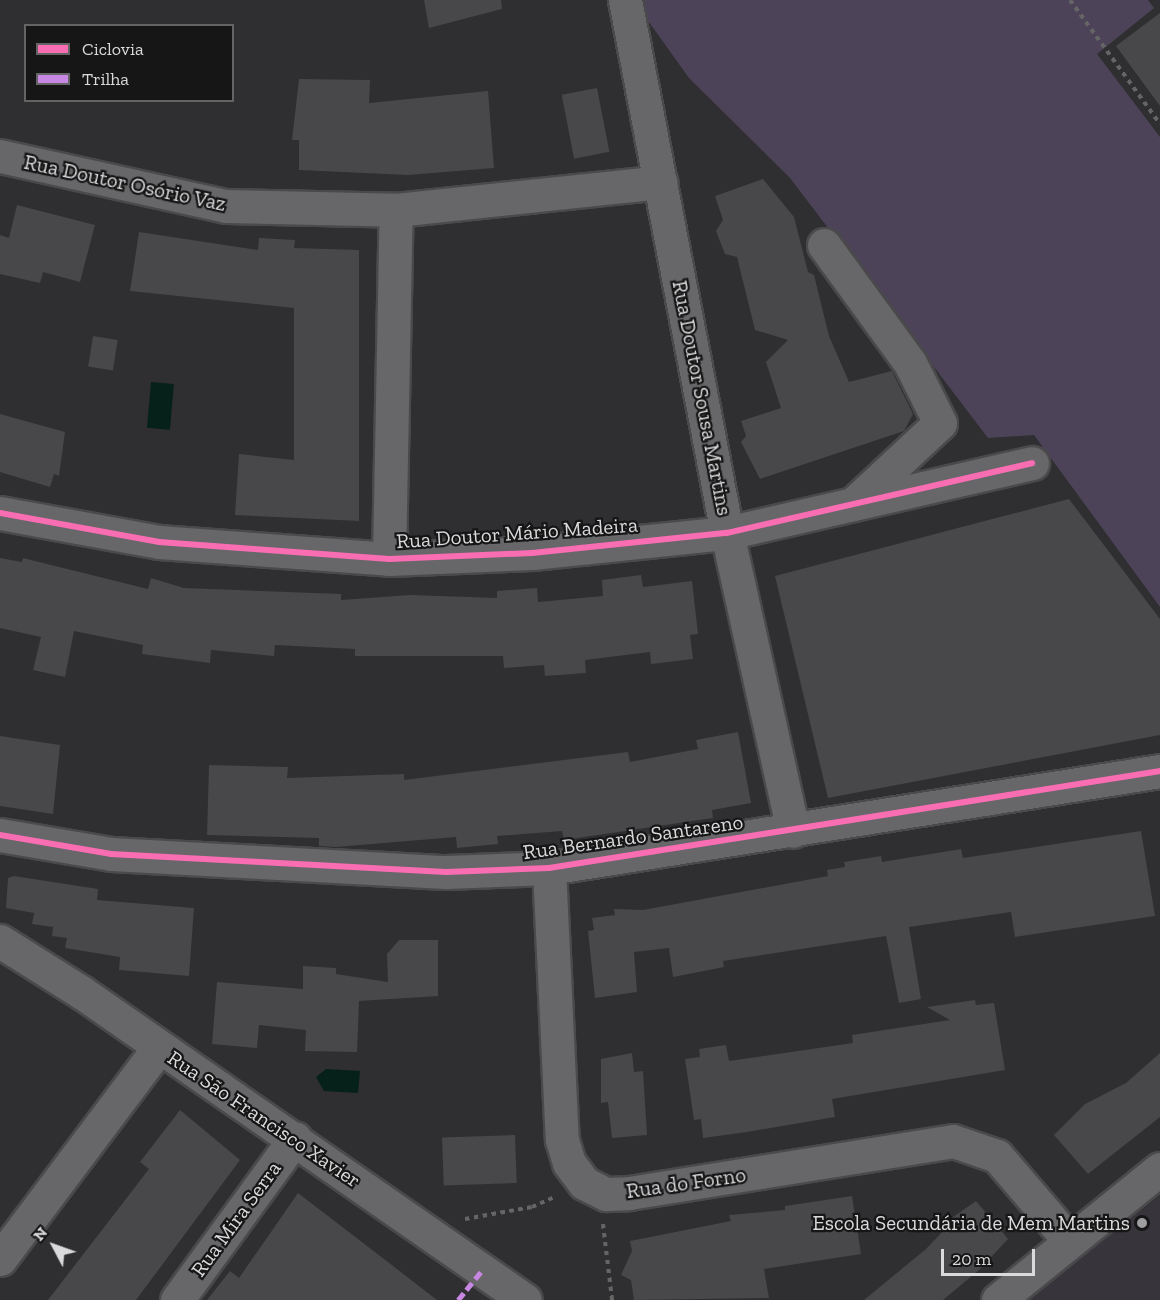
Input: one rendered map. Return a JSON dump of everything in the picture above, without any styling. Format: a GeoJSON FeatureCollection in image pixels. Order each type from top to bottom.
{"type":"FeatureCollection","features":[{"type":"Feature","properties":{"kind":"street","name":"Rua Doutor Sousa Martins"},"geometry":{"type":"LineString","coordinates":[[625,0],[727,533],[793,831]]}},
{"type":"Feature","properties":{"kind":"street","name":"Rua Doutor Osório Vaz"},"geometry":{"type":"LineString","coordinates":[[0,156],[226,206],[396,210],[661,182]]}},
{"type":"Feature","properties":{"kind":"street"},"geometry":{"type":"LineString","coordinates":[[389,559],[396,210]]}},
{"type":"Feature","properties":{"kind":"street"},"geometry":{"type":"LineString","coordinates":[[824,245],[909,363],[940,423],[852,504]]}},
{"type":"Feature","properties":{"kind":"street","name":"Rua Doutor Mário Madeira"},"geometry":{"type":"LineString","coordinates":[[0,513],[159,542],[389,559],[532,553],[727,533],[1032,463]]}},
{"type":"Feature","properties":{"kind":"street","name":"Rua Bernardo Santareno"},"geometry":{"type":"LineString","coordinates":[[0,835],[111,854],[446,872],[549,868],[1160,771]]}},
{"type":"Feature","properties":{"kind":"street"},"geometry":{"type":"LineString","coordinates":[[549,868],[562,1140],[568,1163],[592,1187]]}},
{"type":"Feature","properties":{"kind":"street","name":"Rua São Francisco Xavier"},"geometry":{"type":"LineString","coordinates":[[0,941],[295,1138],[525,1300]]}},
{"type":"Feature","properties":{"kind":"street"},"geometry":{"type":"LineString","coordinates":[[0,1259],[159,1047]]}},
{"type":"Feature","properties":{"kind":"street","name":"Rua Mira Serra"},"geometry":{"type":"LineString","coordinates":[[177,1300],[295,1138]]}},
{"type":"Feature","properties":{"kind":"street","name":"Rua do Forno"},"geometry":{"type":"LineString","coordinates":[[592,1187],[629,1193],[953,1141],[997,1156],[1068,1239]]}},
{"type":"Feature","properties":{"kind":"street"},"geometry":{"type":"LineString","coordinates":[[998,1300],[1068,1239],[1160,1169]]}},
{"type":"Feature","properties":{"kind":"path"},"geometry":{"type":"LineString","coordinates":[[1070,0],[1160,124]]}},
{"type":"Feature","properties":{"kind":"path"},"geometry":{"type":"LineString","coordinates":[[419,1227],[532,1207],[592,1187],[612,1300]]}},
{"type":"Feature","properties":{"kind":"shaded area"},"geometry":{"type":"Polygon","coordinates":[[[639,0],[1148,0],[1154,8],[1097,54],[1160,137],[1160,607],[1034,435],[988,438],[790,178],[689,78],[641,11],[639,0]]]}},
{"type":"Feature","properties":{"kind":"shaded area"},"geometry":{"type":"Polygon","coordinates":[[[151,382],[174,384],[170,430],[147,428],[151,382]]]}},
{"type":"Feature","properties":{"kind":"shaded area"},"geometry":{"type":"Polygon","coordinates":[[[326,1069],[360,1071],[358,1093],[324,1091],[316,1077],[326,1069]]]}},
{"type":"Feature","properties":{"kind":"shaded area","name":"Escola Secundária de Mem Martins"},"geometry":{"type":"Polygon","coordinates":[[[1160,1196],[1160,1300],[1029,1300],[1089,1250],[1160,1196]]]}},
{"type":"Feature","properties":{"kind":"building"},"geometry":{"type":"Polygon","coordinates":[[[424,0],[501,0],[502,9],[429,28],[424,0]]]}},
{"type":"Feature","properties":{"kind":"building"},"geometry":{"type":"Polygon","coordinates":[[[1160,13],[1160,106],[1116,46],[1160,13]]]}},
{"type":"Feature","properties":{"kind":"building"},"geometry":{"type":"Polygon","coordinates":[[[299,79],[370,80],[369,103],[488,91],[494,168],[408,175],[299,170],[299,140],[292,140],[299,79]]]}},
{"type":"Feature","properties":{"kind":"building"},"geometry":{"type":"Polygon","coordinates":[[[597,88],[609,152],[574,159],[562,95],[597,88]]]}},
{"type":"Feature","properties":{"kind":"building"},"geometry":{"type":"Polygon","coordinates":[[[763,179],[794,217],[808,272],[814,275],[829,336],[849,382],[892,371],[913,414],[904,431],[760,479],[741,442],[746,436],[741,421],[781,408],[766,362],[788,340],[755,330],[737,257],[725,254],[716,231],[723,220],[715,196],[763,179]]]}},
{"type":"Feature","properties":{"kind":"building"},"geometry":{"type":"Polygon","coordinates":[[[17,205],[95,225],[80,282],[43,272],[40,283],[0,274],[0,235],[9,238],[17,205]]]}},
{"type":"Feature","properties":{"kind":"building"},"geometry":{"type":"Polygon","coordinates":[[[139,232],[258,250],[259,238],[295,240],[294,248],[359,250],[359,521],[235,515],[239,454],[294,460],[294,308],[130,291],[139,232]]]}},
{"type":"Feature","properties":{"kind":"building"},"geometry":{"type":"Polygon","coordinates":[[[93,336],[118,340],[113,371],[88,367],[93,336]]]}},
{"type":"Feature","properties":{"kind":"building"},"geometry":{"type":"Polygon","coordinates":[[[0,414],[65,432],[59,476],[54,474],[50,487],[0,472],[0,414]]]}},
{"type":"Feature","properties":{"kind":"building"},"geometry":{"type":"Polygon","coordinates":[[[1069,499],[1160,619],[1160,735],[828,798],[775,576],[1069,499]]]}},
{"type":"Feature","properties":{"kind":"building"},"geometry":{"type":"Polygon","coordinates":[[[0,558],[22,562],[23,558],[148,589],[151,578],[184,588],[341,594],[341,600],[410,595],[497,598],[497,591],[537,588],[538,602],[603,596],[602,580],[641,575],[643,587],[692,581],[698,634],[690,635],[693,659],[651,664],[650,652],[585,660],[586,673],[545,676],[544,665],[504,668],[503,656],[355,656],[355,649],[275,645],[274,656],[211,650],[210,663],[142,654],[143,645],[74,631],[65,677],[33,670],[41,637],[0,628],[0,558]]]}},
{"type":"Feature","properties":{"kind":"building"},"geometry":{"type":"Polygon","coordinates":[[[738,732],[751,803],[712,810],[713,818],[564,840],[562,831],[497,836],[498,844],[457,848],[456,837],[336,847],[319,846],[319,838],[207,835],[209,765],[288,767],[287,778],[404,774],[404,780],[628,752],[630,762],[698,749],[696,740],[738,732]]]}},
{"type":"Feature","properties":{"kind":"building"},"geometry":{"type":"Polygon","coordinates":[[[0,736],[60,745],[53,814],[0,806],[0,736]]]}},
{"type":"Feature","properties":{"kind":"building"},"geometry":{"type":"Polygon","coordinates":[[[1141,831],[1155,916],[1015,937],[1011,912],[909,927],[921,999],[899,1003],[886,936],[723,961],[724,967],[673,977],[669,948],[634,952],[637,992],[595,998],[588,931],[594,930],[592,918],[615,915],[614,909],[643,910],[828,876],[827,870],[845,867],[844,862],[881,856],[882,862],[961,849],[963,858],[1141,831]]]}},
{"type":"Feature","properties":{"kind":"building"},"geometry":{"type":"Polygon","coordinates":[[[14,876],[98,889],[97,900],[194,908],[189,976],[119,970],[120,957],[65,948],[67,938],[52,936],[53,927],[32,924],[34,913],[6,908],[8,878],[14,876]]]}},
{"type":"Feature","properties":{"kind":"building"},"geometry":{"type":"Polygon","coordinates":[[[399,940],[438,940],[438,996],[359,1001],[357,1052],[305,1051],[306,1030],[259,1025],[257,1048],[212,1044],[217,982],[303,989],[303,966],[336,968],[336,974],[388,982],[387,954],[399,940]]]}},
{"type":"Feature","properties":{"kind":"building"},"geometry":{"type":"Polygon","coordinates":[[[975,1000],[976,1005],[994,1003],[1005,1070],[832,1099],[835,1117],[747,1132],[703,1138],[701,1119],[694,1120],[685,1059],[700,1057],[699,1049],[726,1045],[729,1061],[853,1043],[852,1035],[950,1020],[927,1007],[975,1000]]]}},
{"type":"Feature","properties":{"kind":"building"},"geometry":{"type":"Polygon","coordinates":[[[632,1053],[634,1072],[643,1071],[647,1135],[612,1138],[608,1102],[601,1103],[601,1059],[632,1053]]]}},
{"type":"Feature","properties":{"kind":"building"},"geometry":{"type":"Polygon","coordinates":[[[1160,1053],[1160,1117],[1088,1174],[1054,1135],[1085,1104],[1126,1083],[1160,1053]]]}},
{"type":"Feature","properties":{"kind":"building"},"geometry":{"type":"Polygon","coordinates":[[[180,1110],[240,1160],[136,1300],[48,1300],[149,1169],[140,1162],[180,1110]]]}},
{"type":"Feature","properties":{"kind":"building"},"geometry":{"type":"Polygon","coordinates":[[[515,1135],[517,1183],[444,1186],[442,1138],[515,1135]]]}},
{"type":"Feature","properties":{"kind":"building"},"geometry":{"type":"Polygon","coordinates":[[[298,1193],[437,1300],[207,1300],[230,1271],[239,1278],[298,1193]]]}},
{"type":"Feature","properties":{"kind":"building"},"geometry":{"type":"Polygon","coordinates":[[[852,1196],[861,1254],[764,1269],[769,1298],[634,1300],[631,1280],[621,1275],[632,1251],[630,1241],[731,1221],[729,1215],[785,1210],[785,1206],[852,1196]]]}},
{"type":"Feature","properties":{"kind":"building"},"geometry":{"type":"Polygon","coordinates":[[[976,1201],[1008,1239],[979,1270],[943,1300],[864,1300],[926,1249],[944,1230],[940,1226],[976,1201]]]}},
{"type":"Feature","properties":{"kind":"marked path"},"geometry":{"type":"LineString","coordinates":[[458,1300],[482,1270]]}},
{"type":"Feature","properties":{"kind":"cycle path"},"geometry":{"type":"LineString","coordinates":[[0,513],[159,542],[389,559],[532,553],[727,533],[1032,463]]}},
{"type":"Feature","properties":{"kind":"cycle path"},"geometry":{"type":"LineString","coordinates":[[0,835],[111,854],[446,872],[549,868],[1160,771]]}},
{"type":"Feature","properties":{"kind":"place","name":"Escola Secundária de Mem Martins"},"geometry":{"type":"Point","coordinates":[1142,1223]}}]}
